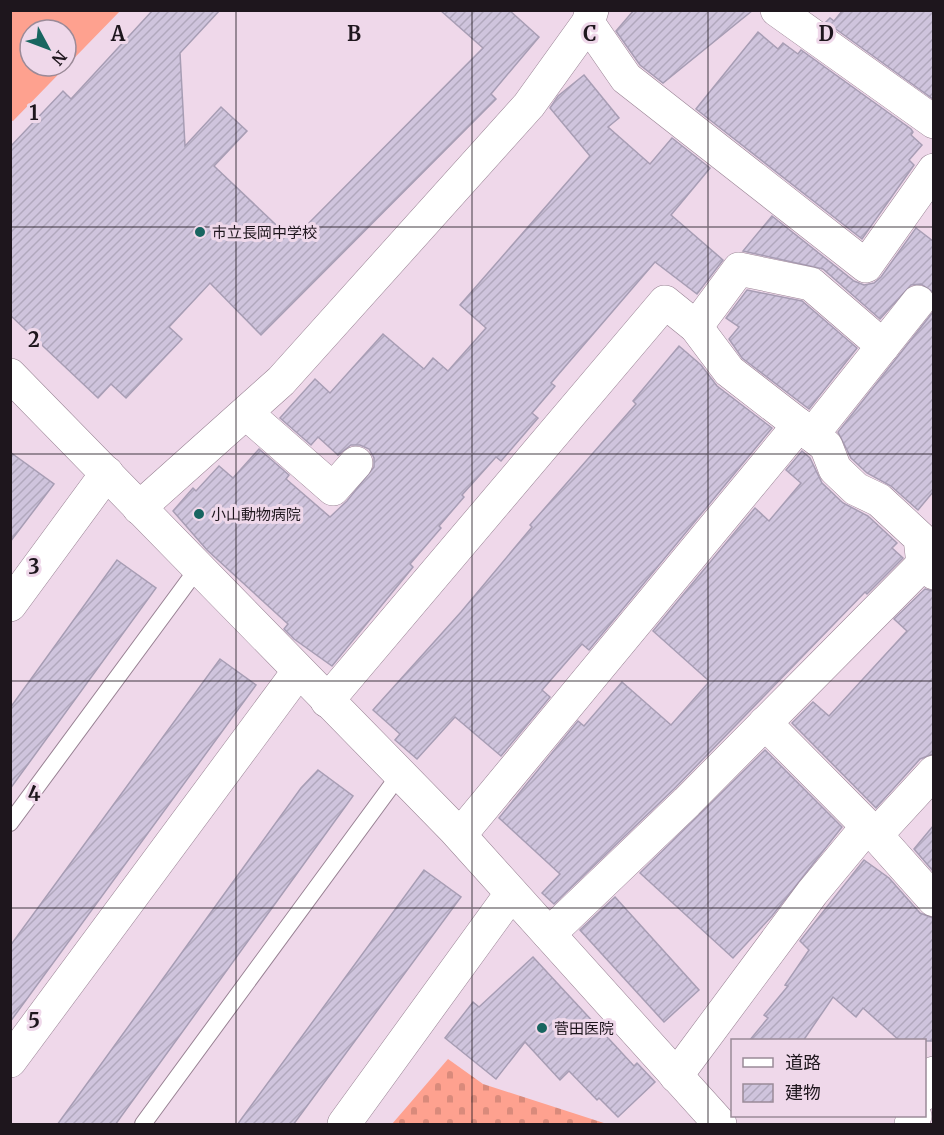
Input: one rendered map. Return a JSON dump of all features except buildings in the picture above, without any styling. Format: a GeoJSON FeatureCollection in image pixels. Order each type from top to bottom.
{"type":"FeatureCollection","features":[{"type":"Feature","properties":{"kind":"street"},"geometry":{"type":"LineString","coordinates":[[777,10],[933,122]]}},
{"type":"Feature","properties":{"kind":"street"},"geometry":{"type":"LineString","coordinates":[[139,508],[282,381],[529,105],[590,17],[626,78],[866,266],[933,170]]}},
{"type":"Feature","properties":{"kind":"street"},"geometry":{"type":"LineString","coordinates":[[696,327],[739,269],[811,284],[883,346]]}},
{"type":"Feature","properties":{"kind":"street"},"geometry":{"type":"LineString","coordinates":[[327,701],[665,302],[696,327],[729,371],[826,446],[835,469],[856,489],[879,500],[928,550],[765,723],[549,934]]}},
{"type":"Feature","properties":{"kind":"street"},"geometry":{"type":"LineString","coordinates":[[459,835],[805,430],[883,346],[918,302]]}},
{"type":"Feature","properties":{"kind":"street"},"geometry":{"type":"LineString","coordinates":[[10,375],[459,835],[720,1125]]}},
{"type":"Feature","properties":{"kind":"street"},"geometry":{"type":"LineString","coordinates":[[246,413],[333,489],[356,463]]}},
{"type":"Feature","properties":{"kind":"street"},"geometry":{"type":"LineString","coordinates":[[10,604],[107,473]]}},
{"type":"Feature","properties":{"kind":"street"},"geometry":{"type":"LineString","coordinates":[[10,1060],[298,672]]}},
{"type":"Feature","properties":{"kind":"street"},"geometry":{"type":"LineString","coordinates":[[765,723],[871,831],[933,900]]}},
{"type":"Feature","properties":{"kind":"street"},"geometry":{"type":"LineString","coordinates":[[675,1076],[812,893],[871,831],[933,772]]}},
{"type":"Feature","properties":{"kind":"street"},"geometry":{"type":"LineString","coordinates":[[344,1125],[512,894]]}},
{"type":"Feature","properties":{"kind":"street"},"geometry":{"type":"LineString","coordinates":[[926,1089],[933,1073]]}},
{"type":"Feature","properties":{"kind":"lane"},"geometry":{"type":"LineString","coordinates":[[10,823],[198,568]]}},
{"type":"Feature","properties":{"kind":"lane"},"geometry":{"type":"LineString","coordinates":[[143,1125],[400,774]]}},
{"type":"Feature","properties":{"kind":"green space"},"geometry":{"type":"Polygon","coordinates":[[[11,10],[120,11],[78,54],[78,18],[18,18],[18,78],[55,78],[13,121],[10,120],[11,10]]]}},
{"type":"Feature","properties":{"kind":"green space"},"geometry":{"type":"Polygon","coordinates":[[[448,1059],[483,1084],[607,1124],[392,1124],[448,1059]]]}},
{"type":"Feature","properties":{"kind":"place","name":"市立長岡中学校"},"geometry":{"type":"Point","coordinates":[200,232]}},
{"type":"Feature","properties":{"kind":"place","name":"小山動物病院"},"geometry":{"type":"Point","coordinates":[199,514]}},
{"type":"Feature","properties":{"kind":"place","name":"菅田医院"},"geometry":{"type":"Point","coordinates":[542,1028]}}]}
